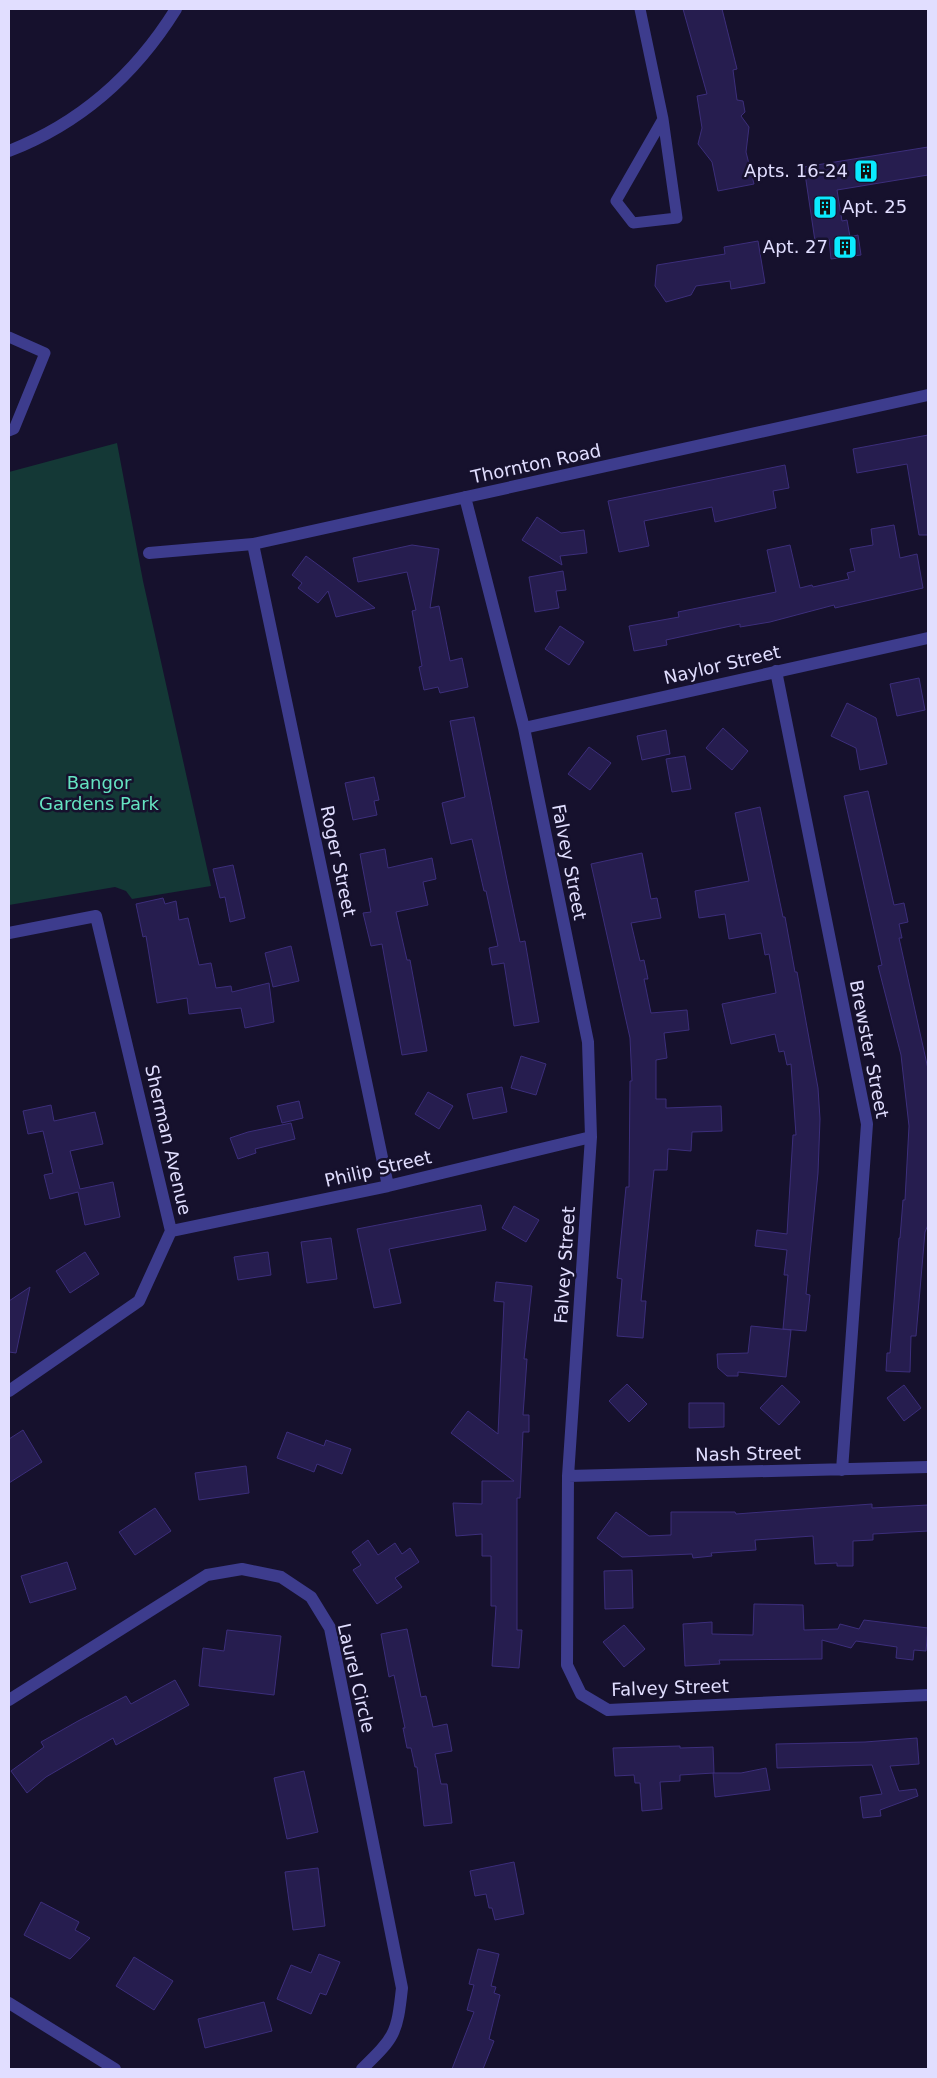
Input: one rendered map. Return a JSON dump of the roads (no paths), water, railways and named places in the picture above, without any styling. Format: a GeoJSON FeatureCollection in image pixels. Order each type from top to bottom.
{"type":"FeatureCollection","features":[{"type":"Feature","properties":{"kind":"street"},"geometry":{"type":"LineString","coordinates":[[9,151],[43,138],[111,90],[145,54],[176,9]]}},
{"type":"Feature","properties":{"kind":"street","name":"Thornton Road"},"geometry":{"type":"LineString","coordinates":[[149,553],[253,544],[928,395]]}},
{"type":"Feature","properties":{"kind":"street","name":"Falvey Street"},"geometry":{"type":"LineString","coordinates":[[465,497],[524,728],[588,1042],[592,1136],[568,1476],[567,1665],[581,1694],[608,1710],[928,1695]]}},
{"type":"Feature","properties":{"kind":"street","name":"Roger Street"},"geometry":{"type":"LineString","coordinates":[[253,544],[388,1186]]}},
{"type":"Feature","properties":{"kind":"street","name":"Naylor Street"},"geometry":{"type":"LineString","coordinates":[[524,728],[776,670],[928,638]]}},
{"type":"Feature","properties":{"kind":"street","name":"Brewster Street"},"geometry":{"type":"LineString","coordinates":[[776,670],[867,1124],[842,1470]]}},
{"type":"Feature","properties":{"kind":"street","name":"Sherman Avenue"},"geometry":{"type":"LineString","coordinates":[[9,932],[96,916],[171,1231],[139,1301],[9,1391]]}},
{"type":"Feature","properties":{"kind":"street","name":"Philip Street"},"geometry":{"type":"LineString","coordinates":[[171,1231],[388,1186],[592,1136]]}},
{"type":"Feature","properties":{"kind":"street","name":"Nash Street"},"geometry":{"type":"LineString","coordinates":[[568,1476],[928,1467]]}},
{"type":"Feature","properties":{"kind":"street","name":"Laurel Circle"},"geometry":{"type":"LineString","coordinates":[[9,1700],[207,1575],[242,1569],[281,1577],[311,1597],[330,1628],[402,1988],[398,2022],[389,2043],[362,2069]]}},
{"type":"Feature","properties":{"kind":"street"},"geometry":{"type":"LineString","coordinates":[[9,2003],[115,2069]]}},
{"type":"Feature","properties":{"kind":"lane"},"geometry":{"type":"LineString","coordinates":[[640,9],[663,119],[678,218],[633,223],[616,201],[663,119]]}},
{"type":"Feature","properties":{"kind":"lane"},"geometry":{"type":"LineString","coordinates":[[9,338],[45,353],[11,430]]}},
{"type":"Feature","properties":{"kind":"place","name":"Apts. 16-24"},"geometry":{"type":"Point","coordinates":[866,171]}},
{"type":"Feature","properties":{"kind":"place","name":"Apt. 25"},"geometry":{"type":"Point","coordinates":[825,207]}},
{"type":"Feature","properties":{"kind":"place","name":"Apt. 27"},"geometry":{"type":"Point","coordinates":[845,247]}},
{"type":"Feature","properties":{"kind":"park label","name":"Bangor Gardens Park"},"geometry":{"type":"Point","coordinates":[99,793]}}]}
